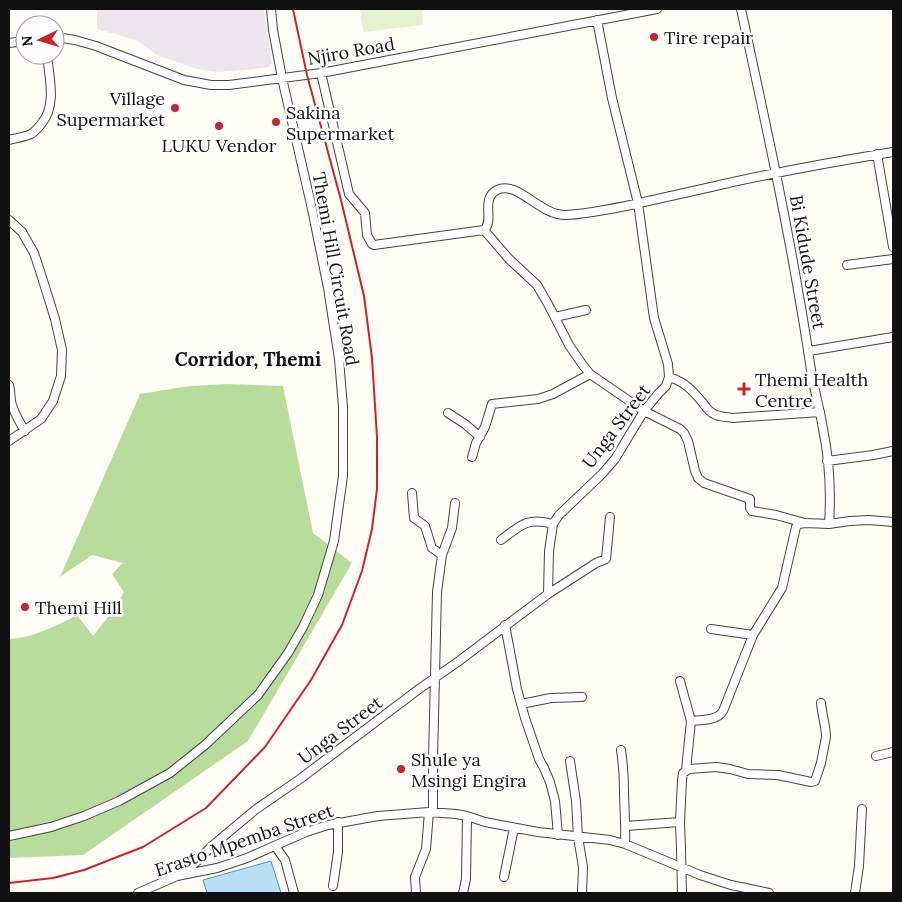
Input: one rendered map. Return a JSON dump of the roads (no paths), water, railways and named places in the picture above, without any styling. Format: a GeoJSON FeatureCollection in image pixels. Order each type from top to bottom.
{"type":"FeatureCollection","features":[{"type":"Feature","properties":{"kind":"street","name":"Themi Hill Circuit Road"},"geometry":{"type":"LineString","coordinates":[[9,836],[51,827],[84,816],[119,801],[170,773],[205,745],[258,695],[288,653],[318,595],[334,541],[343,476],[343,407],[339,359],[328,288],[282,78],[271,9]]}},
{"type":"Feature","properties":{"kind":"street","name":"Njiro Road"},"geometry":{"type":"LineString","coordinates":[[65,38],[96,46],[184,80],[211,85],[234,84],[320,73],[657,9]]}},
{"type":"Feature","properties":{"kind":"street","name":"Bi Kidude Street"},"geometry":{"type":"LineString","coordinates":[[741,9],[784,208],[813,381],[824,430],[828,461],[829,524]]}},
{"type":"Feature","properties":{"kind":"street","name":"Unga Street"},"geometry":{"type":"LineString","coordinates":[[553,524],[615,459],[644,411],[666,386],[669,377],[668,364],[654,318],[638,203],[612,98],[598,20]]}},
{"type":"Feature","properties":{"kind":"street"},"geometry":{"type":"LineString","coordinates":[[9,140],[30,135],[39,127],[48,112],[51,94],[49,65]]}},
{"type":"Feature","properties":{"kind":"street"},"geometry":{"type":"LineString","coordinates":[[320,73],[349,194],[365,213],[366,230],[372,244],[484,230],[488,223],[487,208],[489,199],[497,190],[513,190],[546,210],[563,215],[600,211],[776,172],[893,152]]}},
{"type":"Feature","properties":{"kind":"street"},"geometry":{"type":"LineString","coordinates":[[877,154],[893,247]]}},
{"type":"Feature","properties":{"kind":"street"},"geometry":{"type":"LineString","coordinates":[[9,220],[22,232],[34,253],[55,319],[62,350],[61,376],[53,401],[41,419],[9,441]]}},
{"type":"Feature","properties":{"kind":"street"},"geometry":{"type":"LineString","coordinates":[[484,230],[509,259],[536,285],[569,345],[590,374],[644,411],[680,429],[684,433],[698,478],[704,483],[750,499],[752,511],[805,523]]}},
{"type":"Feature","properties":{"kind":"street"},"geometry":{"type":"LineString","coordinates":[[847,265],[893,259]]}},
{"type":"Feature","properties":{"kind":"street"},"geometry":{"type":"LineString","coordinates":[[555,317],[586,310]]}},
{"type":"Feature","properties":{"kind":"street"},"geometry":{"type":"LineString","coordinates":[[809,351],[893,338]]}},
{"type":"Feature","properties":{"kind":"street"},"geometry":{"type":"LineString","coordinates":[[472,457],[476,443],[485,428],[492,404],[538,399],[553,394],[590,374]]}},
{"type":"Feature","properties":{"kind":"street"},"geometry":{"type":"LineString","coordinates":[[669,377],[688,386],[714,414],[725,417],[820,412]]}},
{"type":"Feature","properties":{"kind":"street"},"geometry":{"type":"LineString","coordinates":[[9,385],[11,403],[25,431]]}},
{"type":"Feature","properties":{"kind":"street"},"geometry":{"type":"LineString","coordinates":[[448,413],[480,437]]}},
{"type":"Feature","properties":{"kind":"street"},"geometry":{"type":"LineString","coordinates":[[828,461],[893,451]]}},
{"type":"Feature","properties":{"kind":"street"},"geometry":{"type":"LineString","coordinates":[[412,493],[414,518],[425,526],[432,548],[442,555]]}},
{"type":"Feature","properties":{"kind":"street"},"geometry":{"type":"LineString","coordinates":[[416,893],[415,877],[426,849],[431,812],[437,592],[442,555],[452,528],[455,503]]}},
{"type":"Feature","properties":{"kind":"street","name":"Unga Street"},"geometry":{"type":"LineString","coordinates":[[184,874],[208,850],[255,810],[300,779],[419,689],[459,662],[548,594],[596,563],[606,559],[610,517]]}},
{"type":"Feature","properties":{"kind":"street"},"geometry":{"type":"LineString","coordinates":[[690,721],[716,717],[723,711],[753,634],[782,588],[796,527],[799,524],[829,524],[858,520],[893,522]]}},
{"type":"Feature","properties":{"kind":"street"},"geometry":{"type":"LineString","coordinates":[[501,540],[531,521],[553,524],[549,551],[548,594]]}},
{"type":"Feature","properties":{"kind":"street"},"geometry":{"type":"LineString","coordinates":[[505,625],[521,704],[539,759],[550,782],[555,801],[558,835]]}},
{"type":"Feature","properties":{"kind":"street"},"geometry":{"type":"LineString","coordinates":[[711,629],[753,634]]}},
{"type":"Feature","properties":{"kind":"street"},"geometry":{"type":"LineString","coordinates":[[680,681],[690,721],[686,770],[683,773],[682,780],[680,822],[682,893]]}},
{"type":"Feature","properties":{"kind":"street"},"geometry":{"type":"LineString","coordinates":[[521,704],[551,698],[582,697]]}},
{"type":"Feature","properties":{"kind":"street"},"geometry":{"type":"LineString","coordinates":[[686,770],[716,767],[748,774],[778,775],[811,782],[815,781],[826,737],[821,704]]}},
{"type":"Feature","properties":{"kind":"street"},"geometry":{"type":"LineString","coordinates":[[620,750],[624,772],[625,844]]}},
{"type":"Feature","properties":{"kind":"street"},"geometry":{"type":"LineString","coordinates":[[876,756],[893,752]]}},
{"type":"Feature","properties":{"kind":"street"},"geometry":{"type":"LineString","coordinates":[[570,761],[583,868],[582,893]]}},
{"type":"Feature","properties":{"kind":"street"},"geometry":{"type":"LineString","coordinates":[[855,893],[860,858],[862,809]]}},
{"type":"Feature","properties":{"kind":"street","name":"Erasto Mpemba Street"},"geometry":{"type":"LineString","coordinates":[[138,893],[184,874],[228,865],[318,828],[338,822],[378,816],[431,812],[467,816],[485,822],[558,835],[610,840],[625,844],[700,875],[769,893]]}},
{"type":"Feature","properties":{"kind":"street"},"geometry":{"type":"LineString","coordinates":[[463,893],[466,879],[467,816]]}},
{"type":"Feature","properties":{"kind":"street"},"geometry":{"type":"LineString","coordinates":[[332,886],[338,852],[338,822]]}},
{"type":"Feature","properties":{"kind":"street"},"geometry":{"type":"LineString","coordinates":[[626,826],[680,822]]}},
{"type":"Feature","properties":{"kind":"street"},"geometry":{"type":"LineString","coordinates":[[504,877],[514,828]]}},
{"type":"Feature","properties":{"kind":"street"},"geometry":{"type":"LineString","coordinates":[[275,846],[285,860],[294,893]]}},
{"type":"Feature","properties":{"kind":"water"},"geometry":{"type":"Polygon","coordinates":[[[271,861],[281,893],[207,893],[203,880],[271,861]]]}},
{"type":"Feature","properties":{"kind":"railway"},"geometry":{"type":"LineString","coordinates":[[9,883],[53,878],[84,870],[143,847],[206,808],[265,747],[311,680],[342,625],[362,571],[372,529],[377,489],[377,437],[372,358],[364,296],[341,200],[307,75],[293,9]]}},
{"type":"Feature","properties":{"kind":"place","name":"Tire repair"},"geometry":{"type":"Point","coordinates":[654,37]}},
{"type":"Feature","properties":{"kind":"place","name":"Village Supermarket"},"geometry":{"type":"Point","coordinates":[175,108]}},
{"type":"Feature","properties":{"kind":"place","name":"Sakina Supermarket"},"geometry":{"type":"Point","coordinates":[276,122]}},
{"type":"Feature","properties":{"kind":"place","name":"LUKU Vendor"},"geometry":{"type":"Point","coordinates":[219,126]}},
{"type":"Feature","properties":{"kind":"place","name":"Themi Health Centre"},"geometry":{"type":"Point","coordinates":[744,389]}},
{"type":"Feature","properties":{"kind":"place","name":"Themi Hill"},"geometry":{"type":"Point","coordinates":[25,607]}},
{"type":"Feature","properties":{"kind":"place","name":"Shule ya Msingi Engira"},"geometry":{"type":"Point","coordinates":[401,769]}},
{"type":"Feature","properties":{"kind":"district","name":"Corridor, Themi"},"geometry":{"type":"Point","coordinates":[248,359]}}]}
